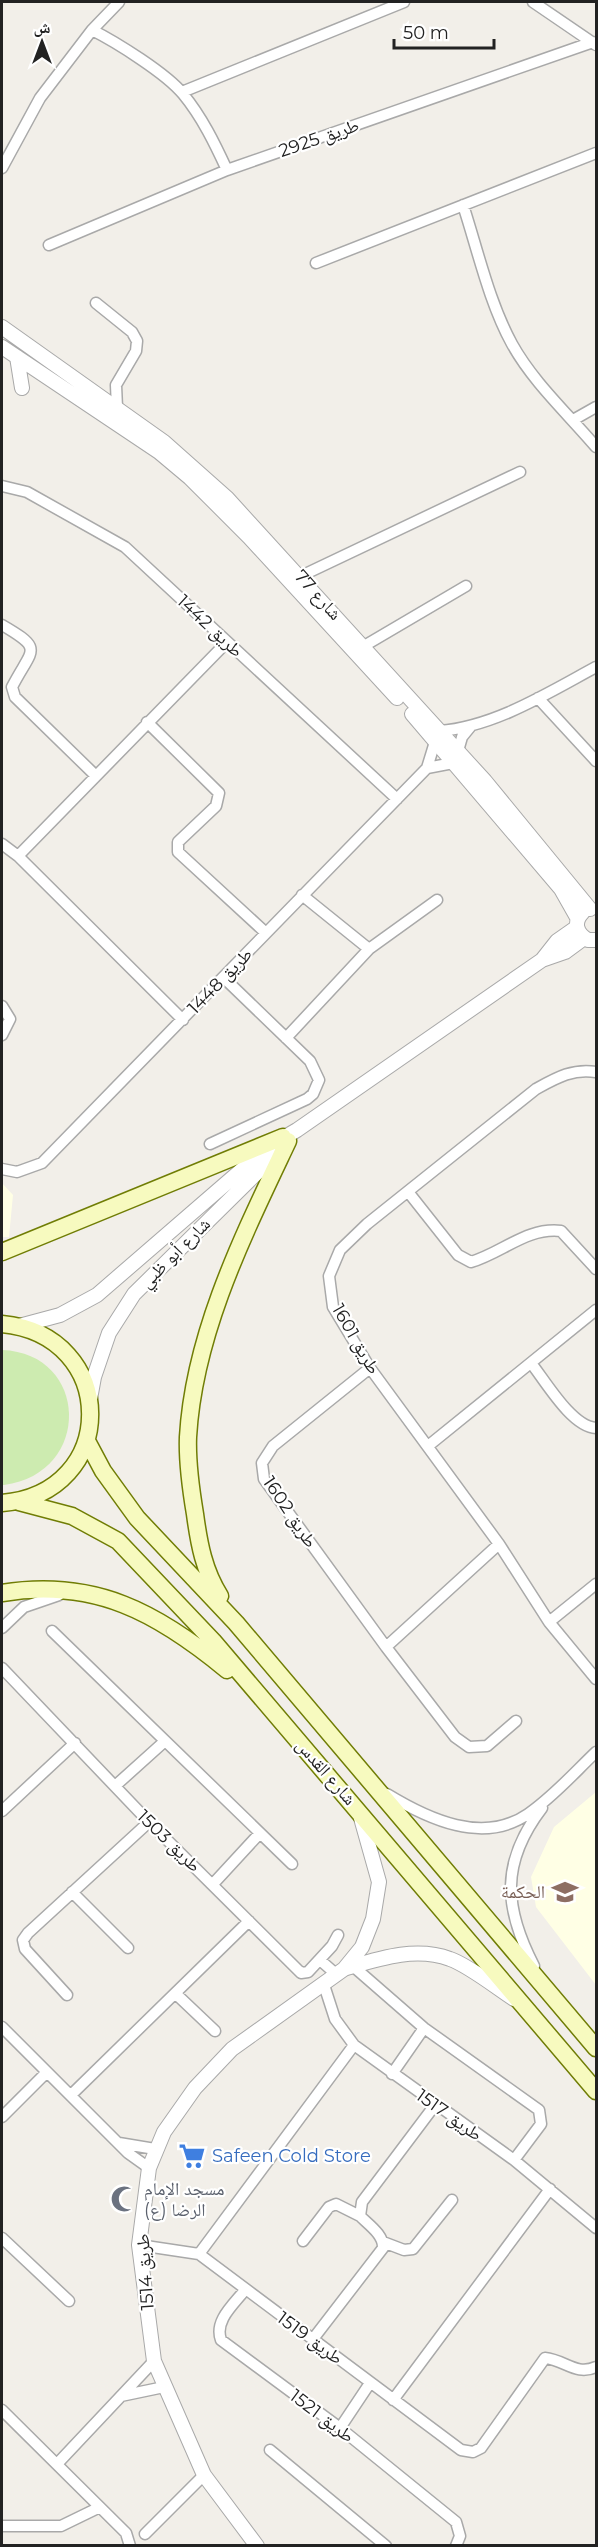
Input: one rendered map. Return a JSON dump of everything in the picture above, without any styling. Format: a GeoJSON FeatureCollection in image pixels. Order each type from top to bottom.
{"type":"FeatureCollection","features":[{"type":"Feature","properties":{"kind":"main road"},"geometry":{"type":"LineString","coordinates":[[2,1252],[290,1136]]}},
{"type":"Feature","properties":{"kind":"main road"},"geometry":{"type":"LineString","coordinates":[[236,1623],[211,1582],[200,1549],[192,1496],[188,1439],[194,1386],[206,1338],[234,1262],[290,1136]]}},
{"type":"Feature","properties":{"kind":"main road"},"geometry":{"type":"LineString","coordinates":[[2,1324],[19,1326],[45,1335],[66,1352],[82,1374],[90,1399],[91,1420],[87,1442],[77,1463],[61,1481],[41,1494],[19,1502],[2,1503]]}},
{"type":"Feature","properties":{"kind":"main road","name":"شارع القدس"},"geometry":{"type":"LineString","coordinates":[[87,1442],[136,1518],[236,1623],[597,2048]]}},
{"type":"Feature","properties":{"kind":"main road","name":"شارع القدس"},"geometry":{"type":"LineString","coordinates":[[19,1502],[72,1516],[118,1541],[213,1641],[597,2091]]}},
{"type":"Feature","properties":{"kind":"main road"},"geometry":{"type":"LineString","coordinates":[[2,1593],[41,1590],[72,1592],[126,1604],[166,1624],[195,1644],[264,1700]]}},
{"type":"Feature","properties":{"kind":"street"},"geometry":{"type":"LineString","coordinates":[[2,168],[40,98],[92,30],[119,2]]}},
{"type":"Feature","properties":{"kind":"street"},"geometry":{"type":"LineString","coordinates":[[182,92],[404,2]]}},
{"type":"Feature","properties":{"kind":"street"},"geometry":{"type":"LineString","coordinates":[[533,2],[595,43]]}},
{"type":"Feature","properties":{"kind":"street"},"geometry":{"type":"LineString","coordinates":[[92,30],[118,43],[182,92],[212,137],[227,170]]}},
{"type":"Feature","properties":{"kind":"street","name":"طريق 2925"},"geometry":{"type":"LineString","coordinates":[[49,245],[227,170],[595,43]]}},
{"type":"Feature","properties":{"kind":"street"},"geometry":{"type":"LineString","coordinates":[[316,263],[597,153]]}},
{"type":"Feature","properties":{"kind":"street"},"geometry":{"type":"LineString","coordinates":[[463,205],[505,330],[531,372],[597,447]]}},
{"type":"Feature","properties":{"kind":"street"},"geometry":{"type":"LineString","coordinates":[[96,303],[132,332],[137,341],[136,351],[116,385],[117,408]]}},
{"type":"Feature","properties":{"kind":"street","name":"شارع 77"},"geometry":{"type":"LineString","coordinates":[[2,327],[117,408],[196,469],[301,576],[364,646],[437,737]]}},
{"type":"Feature","properties":{"kind":"street","name":"شارع 77"},"geometry":{"type":"LineString","coordinates":[[2,347],[159,452],[190,478],[249,537],[437,737],[593,909]]}},
{"type":"Feature","properties":{"kind":"street"},"geometry":{"type":"LineString","coordinates":[[17,357],[22,388]]}},
{"type":"Feature","properties":{"kind":"street"},"geometry":{"type":"LineString","coordinates":[[93,391],[116,385]]}},
{"type":"Feature","properties":{"kind":"street"},"geometry":{"type":"LineString","coordinates":[[573,420],[597,407]]}},
{"type":"Feature","properties":{"kind":"street"},"geometry":{"type":"LineString","coordinates":[[301,576],[520,472]]}},
{"type":"Feature","properties":{"kind":"street","name":"طريق 1442"},"geometry":{"type":"LineString","coordinates":[[2,486],[27,492],[126,547],[397,799]]}},
{"type":"Feature","properties":{"kind":"street"},"geometry":{"type":"LineString","coordinates":[[364,646],[465,586]]}},
{"type":"Feature","properties":{"kind":"street"},"geometry":{"type":"LineString","coordinates":[[2,625],[28,640],[31,648],[30,657],[12,687],[15,697],[96,776]]}},
{"type":"Feature","properties":{"kind":"street"},"geometry":{"type":"LineString","coordinates":[[18,856],[227,642]]}},
{"type":"Feature","properties":{"kind":"street"},"geometry":{"type":"LineString","coordinates":[[437,737],[472,726],[538,698],[597,667]]}},
{"type":"Feature","properties":{"kind":"street"},"geometry":{"type":"LineString","coordinates":[[538,698],[597,761]]}},
{"type":"Feature","properties":{"kind":"street"},"geometry":{"type":"LineString","coordinates":[[147,722],[219,794],[216,806],[178,842],[178,852],[266,933]]}},
{"type":"Feature","properties":{"kind":"street"},"geometry":{"type":"LineString","coordinates":[[427,768],[455,757],[462,737],[472,726]]}},
{"type":"Feature","properties":{"kind":"street","name":"طريق 1448"},"geometry":{"type":"LineString","coordinates":[[2,1169],[18,1172],[42,1163],[427,768],[437,737]]}},
{"type":"Feature","properties":{"kind":"street","name":"شارع 77"},"geometry":{"type":"LineString","coordinates":[[455,757],[561,889],[587,935]]}},
{"type":"Feature","properties":{"kind":"street"},"geometry":{"type":"LineString","coordinates":[[2,844],[18,856],[183,1020]]}},
{"type":"Feature","properties":{"kind":"street"},"geometry":{"type":"LineString","coordinates":[[302,895],[369,949]]}},
{"type":"Feature","properties":{"kind":"street"},"geometry":{"type":"LineString","coordinates":[[286,1038],[369,949],[437,900]]}},
{"type":"Feature","properties":{"kind":"street","name":"شارع أبو ظبي"},"geometry":{"type":"LineString","coordinates":[[19,1326],[60,1315],[97,1295],[245,1166],[542,960],[557,941],[587,935],[583,912],[593,909]]}},
{"type":"Feature","properties":{"kind":"street"},"geometry":{"type":"LineString","coordinates":[[210,1144],[313,1094],[319,1080],[316,1069],[224,978]]}},
{"type":"Feature","properties":{"kind":"street"},"geometry":{"type":"LineString","coordinates":[[2,1006],[10,1019],[2,1035]]}},
{"type":"Feature","properties":{"kind":"street","name":"طريق 1601"},"geometry":{"type":"LineString","coordinates":[[597,1072],[586,1071],[559,1075],[536,1089],[409,1193],[367,1224],[340,1250],[329,1276],[333,1307],[370,1368],[499,1544],[549,1622],[597,1679]]}},
{"type":"Feature","properties":{"kind":"street","name":"شارع أبو ظبي"},"geometry":{"type":"LineString","coordinates":[[90,1399],[94,1377],[105,1344],[134,1294],[290,1136]]}},
{"type":"Feature","properties":{"kind":"street"},"geometry":{"type":"LineString","coordinates":[[409,1193],[458,1255],[471,1262],[484,1258],[527,1235],[548,1229],[561,1231],[597,1269]]}},
{"type":"Feature","properties":{"kind":"street"},"geometry":{"type":"LineString","coordinates":[[428,1446],[597,1310]]}},
{"type":"Feature","properties":{"kind":"street"},"geometry":{"type":"LineString","coordinates":[[531,1363],[574,1419],[587,1427],[597,1428]]}},
{"type":"Feature","properties":{"kind":"street","name":"طريق 1602"},"geometry":{"type":"LineString","coordinates":[[370,1368],[273,1446],[262,1462],[264,1479],[386,1647],[455,1737],[469,1747],[487,1746],[516,1721]]}},
{"type":"Feature","properties":{"kind":"street"},"geometry":{"type":"LineString","coordinates":[[386,1647],[499,1544]]}},
{"type":"Feature","properties":{"kind":"street"},"geometry":{"type":"LineString","coordinates":[[549,1622],[597,1584]]}},
{"type":"Feature","properties":{"kind":"street"},"geometry":{"type":"LineString","coordinates":[[2,1628],[24,1607],[72,1592]]}},
{"type":"Feature","properties":{"kind":"street"},"geometry":{"type":"LineString","coordinates":[[52,1632],[292,1864]]}},
{"type":"Feature","properties":{"kind":"street","name":"طريق 1503"},"geometry":{"type":"LineString","coordinates":[[2,1668],[149,1822],[301,1972],[308,1972],[320,1960]]}},
{"type":"Feature","properties":{"kind":"street"},"geometry":{"type":"LineString","coordinates":[[115,1786],[165,1741]]}},
{"type":"Feature","properties":{"kind":"street"},"geometry":{"type":"LineString","coordinates":[[2,1810],[75,1743]]}},
{"type":"Feature","properties":{"kind":"street"},"geometry":{"type":"LineString","coordinates":[[379,1789],[412,1809],[452,1826],[500,1827],[528,1814],[597,1752]]}},
{"type":"Feature","properties":{"kind":"street"},"geometry":{"type":"LineString","coordinates":[[544,1986],[518,1935],[509,1892],[517,1852],[533,1820],[557,1789]]}},
{"type":"Feature","properties":{"kind":"street","name":"طريق 1514"},"geometry":{"type":"LineString","coordinates":[[345,1970],[362,1947],[377,1903],[379,1882],[357,1808]]}},
{"type":"Feature","properties":{"kind":"street"},"geometry":{"type":"LineString","coordinates":[[67,1995],[25,1949],[24,1940],[72,1892],[149,1822]]}},
{"type":"Feature","properties":{"kind":"street"},"geometry":{"type":"LineString","coordinates":[[213,1884],[260,1833]]}},
{"type":"Feature","properties":{"kind":"street"},"geometry":{"type":"LineString","coordinates":[[72,1892],[128,1948]]}},
{"type":"Feature","properties":{"kind":"street"},"geometry":{"type":"LineString","coordinates":[[71,2095],[249,1921]]}},
{"type":"Feature","properties":{"kind":"street"},"geometry":{"type":"LineString","coordinates":[[338,1935],[320,1960],[345,1970],[539,2110],[541,2124],[514,2160]]}},
{"type":"Feature","properties":{"kind":"street","name":"طريق 1514"},"geometry":{"type":"LineString","coordinates":[[257,2546],[204,2475],[154,2361],[139,2245],[149,2168],[155,2149],[195,2088],[232,2049],[345,1970],[380,1958],[414,1953],[450,1959],[524,2005]]}},
{"type":"Feature","properties":{"kind":"street","name":"طريق 1517"},"geometry":{"type":"LineString","coordinates":[[324,1985],[335,2019],[354,2045],[514,2160],[597,2228]]}},
{"type":"Feature","properties":{"kind":"street"},"geometry":{"type":"LineString","coordinates":[[176,1994],[215,2031]]}},
{"type":"Feature","properties":{"kind":"street"},"geometry":{"type":"LineString","coordinates":[[2,2027],[119,2143],[149,2168]]}},
{"type":"Feature","properties":{"kind":"street"},"geometry":{"type":"LineString","coordinates":[[392,2074],[424,2028]]}},
{"type":"Feature","properties":{"kind":"street"},"geometry":{"type":"LineString","coordinates":[[199,2254],[354,2045]]}},
{"type":"Feature","properties":{"kind":"street"},"geometry":{"type":"LineString","coordinates":[[2,2117],[47,2072]]}},
{"type":"Feature","properties":{"kind":"street"},"geometry":{"type":"LineString","coordinates":[[360,2216],[362,2202],[435,2105]]}},
{"type":"Feature","properties":{"kind":"street"},"geometry":{"type":"LineString","coordinates":[[119,2143],[155,2149]]}},
{"type":"Feature","properties":{"kind":"street"},"geometry":{"type":"LineString","coordinates":[[393,2400],[550,2189]]}},
{"type":"Feature","properties":{"kind":"street"},"geometry":{"type":"LineString","coordinates":[[303,2241],[329,2208],[336,2204],[360,2216],[383,2242],[404,2250],[413,2249],[452,2200]]}},
{"type":"Feature","properties":{"kind":"street"},"geometry":{"type":"LineString","coordinates":[[2,2238],[69,2301]]}},
{"type":"Feature","properties":{"kind":"street"},"geometry":{"type":"LineString","coordinates":[[314,2339],[382,2248],[383,2242]]}},
{"type":"Feature","properties":{"kind":"street","name":"طريق 1519"},"geometry":{"type":"LineString","coordinates":[[139,2245],[199,2254],[461,2450],[472,2452],[481,2448],[545,2358],[554,2359],[577,2371],[587,2371],[597,2367]]}},
{"type":"Feature","properties":{"kind":"street","name":"طريق 1521"},"geometry":{"type":"LineString","coordinates":[[245,2290],[220,2321],[218,2331],[221,2340],[340,2428],[456,2522],[458,2541]]}},
{"type":"Feature","properties":{"kind":"street"},"geometry":{"type":"LineString","coordinates":[[57,2464],[154,2361]]}},
{"type":"Feature","properties":{"kind":"street"},"geometry":{"type":"LineString","coordinates":[[340,2428],[370,2383]]}},
{"type":"Feature","properties":{"kind":"street"},"geometry":{"type":"LineString","coordinates":[[121,2396],[164,2387]]}},
{"type":"Feature","properties":{"kind":"street"},"geometry":{"type":"LineString","coordinates":[[2,2410],[98,2508],[126,2533],[130,2546]]}},
{"type":"Feature","properties":{"kind":"street"},"geometry":{"type":"LineString","coordinates":[[270,2450],[386,2546]]}},
{"type":"Feature","properties":{"kind":"street"},"geometry":{"type":"LineString","coordinates":[[145,2534],[204,2475]]}},
{"type":"Feature","properties":{"kind":"street"},"geometry":{"type":"LineString","coordinates":[[2,2526],[61,2526],[98,2508]]}},
{"type":"Feature","properties":{"kind":"street","name":"طريق 1514"},"geometry":{"type":"LineString","coordinates":[[245,2528],[265,2546]]}},
{"type":"Feature","properties":{"kind":"shaded area"},"geometry":{"type":"Polygon","coordinates":[[[2,1183],[13,1195],[9,1237],[2,1237],[2,1183]]]}},
{"type":"Feature","properties":{"kind":"shaded area","name":"الحكمة"},"geometry":{"type":"Polygon","coordinates":[[[596,1792],[596,1985],[536,1907],[531,1877],[554,1827],[596,1792]]]}},
{"type":"Feature","properties":{"kind":"green space"},"geometry":{"type":"Polygon","coordinates":[[[2,1350],[31,1356],[52,1371],[64,1391],[69,1414],[65,1438],[53,1459],[33,1476],[4,1485],[2,1485],[2,1350]]]}},
{"type":"Feature","properties":{"kind":"place","name":"الحكمة"},"geometry":{"type":"Point","coordinates":[565,1892]}},
{"type":"Feature","properties":{"kind":"place","name":"Safeen Cold Store"},"geometry":{"type":"Point","coordinates":[192,2156]}},
{"type":"Feature","properties":{"kind":"place","name":"مسجد الإمام الرضا (ع)"},"geometry":{"type":"Point","coordinates":[124,2199]}}]}
